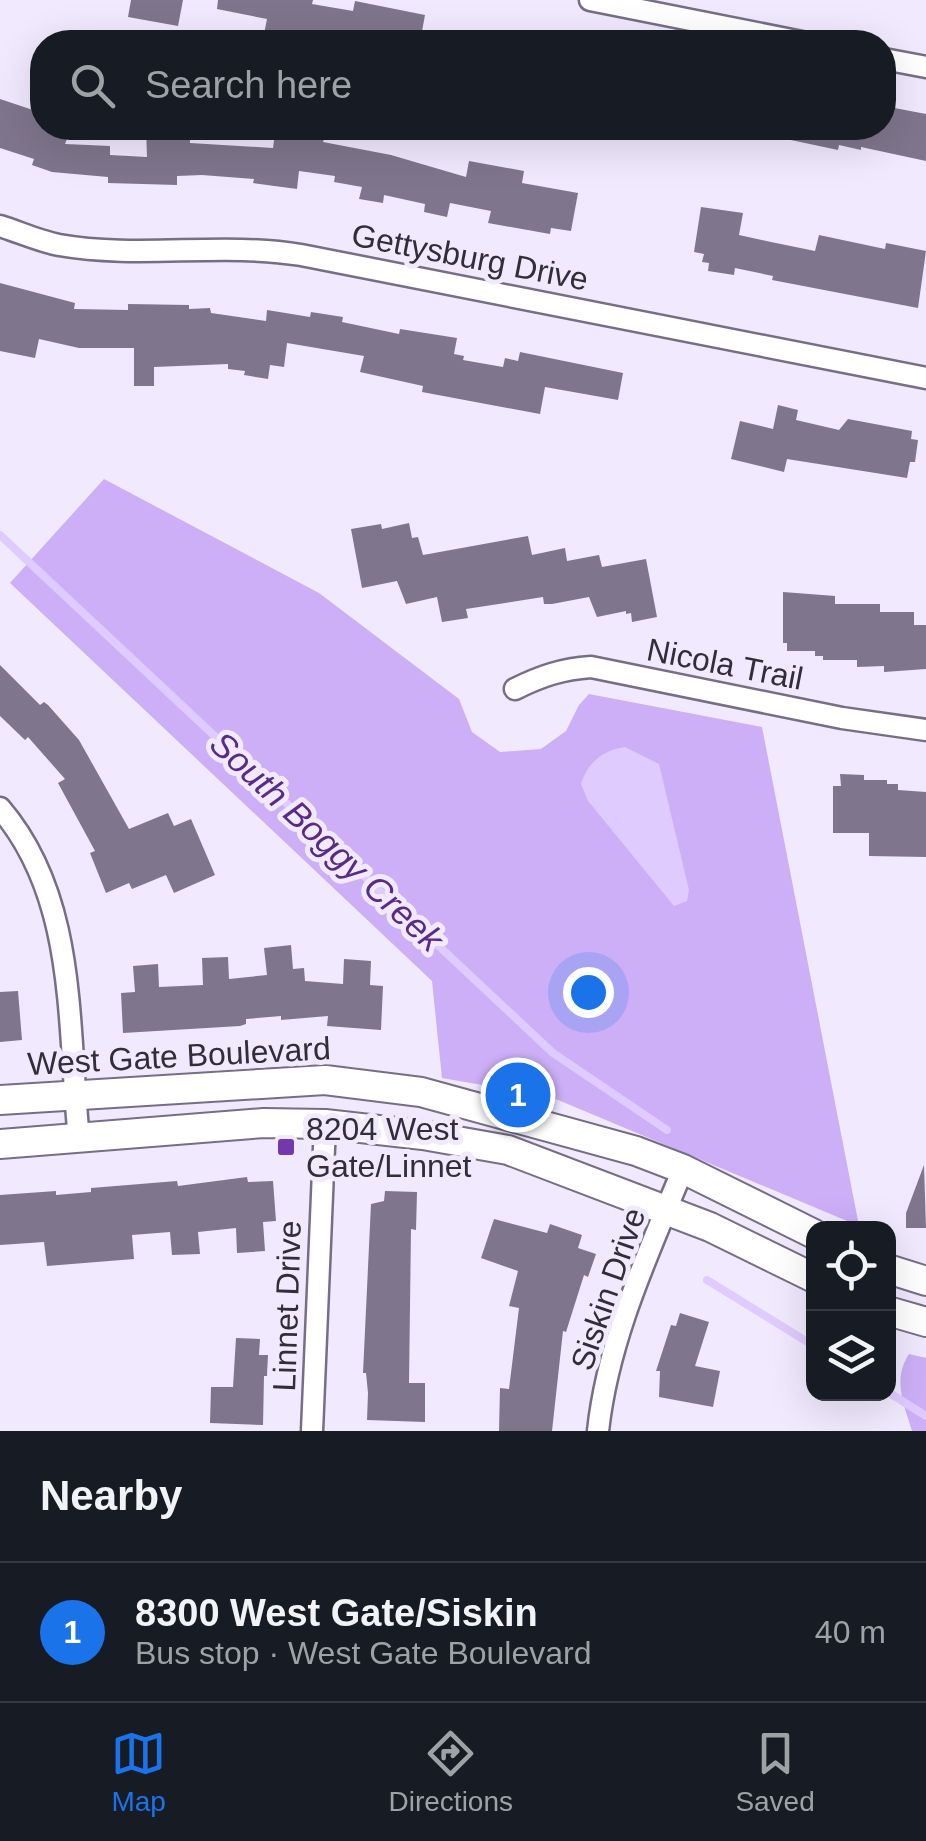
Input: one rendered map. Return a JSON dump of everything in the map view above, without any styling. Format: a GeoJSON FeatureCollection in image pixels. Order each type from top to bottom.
{"type":"FeatureCollection","features":[{"type":"Feature","properties":{"kind":"main road","name":"West Gate Boulevard"},"geometry":{"type":"LineString","coordinates":[[0,1100],[325,1080],[402,1090],[513,1115],[636,1151],[684,1169],[806,1230]]}},
{"type":"Feature","properties":{"kind":"main road"},"geometry":{"type":"LineString","coordinates":[[0,1144],[264,1123],[325,1124],[508,1150],[666,1209],[806,1274]]}},
{"type":"Feature","properties":{"kind":"main road"},"geometry":{"type":"LineString","coordinates":[[896,1272],[926,1281]]}},
{"type":"Feature","properties":{"kind":"main road"},"geometry":{"type":"LineString","coordinates":[[896,1313],[926,1322]]}},
{"type":"Feature","properties":{"kind":"street"},"geometry":{"type":"LineString","coordinates":[[590,0],[741,30]]}},
{"type":"Feature","properties":{"kind":"street"},"geometry":{"type":"LineString","coordinates":[[896,61],[926,67]]}},
{"type":"Feature","properties":{"kind":"street","name":"Gettysburg Drive"},"geometry":{"type":"LineString","coordinates":[[0,226],[56,244],[108,250],[270,250],[301,255],[926,378]]}},
{"type":"Feature","properties":{"kind":"street","name":"Nicola Trail"},"geometry":{"type":"LineString","coordinates":[[515,689],[553,672],[591,667],[842,718],[926,730]]}},
{"type":"Feature","properties":{"kind":"street"},"geometry":{"type":"LineString","coordinates":[[0,808],[32,856],[61,933],[78,1139]]}},
{"type":"Feature","properties":{"kind":"street","name":"Linnet Drive"},"geometry":{"type":"LineString","coordinates":[[312,1431],[325,1124]]}},
{"type":"Feature","properties":{"kind":"street","name":"Siskin Drive"},"geometry":{"type":"LineString","coordinates":[[598,1431],[618,1331],[684,1169]]}},
{"type":"Feature","properties":{"kind":"shaded area"},"geometry":{"type":"Polygon","coordinates":[[[104,479],[319,593],[459,699],[472,732],[500,752],[541,749],[566,731],[589,694],[762,727],[858,1221],[847,1221],[551,1097],[442,1078],[432,981],[10,583],[104,479]]]}},
{"type":"Feature","properties":{"kind":"shaded area"},"geometry":{"type":"Polygon","coordinates":[[[625,747],[659,764],[689,890],[687,901],[674,906],[588,801],[581,784],[597,759],[625,747]]]}},
{"type":"Feature","properties":{"kind":"shaded area"},"geometry":{"type":"Polygon","coordinates":[[[909,1354],[926,1358],[926,1431],[912,1431],[903,1402],[901,1373],[909,1354]]]}},
{"type":"Feature","properties":{"kind":"building"},"geometry":{"type":"Polygon","coordinates":[[[131,0],[183,0],[178,26],[128,17],[131,0]]]}},
{"type":"Feature","properties":{"kind":"building"},"geometry":{"type":"Polygon","coordinates":[[[218,0],[313,0],[312,4],[353,11],[355,1],[425,15],[422,30],[265,30],[267,19],[217,9],[218,0]]]}},
{"type":"Feature","properties":{"kind":"building"},"geometry":{"type":"Polygon","coordinates":[[[0,99],[30,109],[30,140],[110,146],[110,155],[147,157],[146,140],[273,148],[274,140],[324,140],[466,177],[469,161],[524,171],[522,183],[578,193],[571,231],[551,228],[550,234],[488,223],[491,211],[450,203],[447,217],[424,212],[425,204],[384,195],[383,203],[359,199],[362,187],[334,182],[335,176],[299,171],[297,189],[253,183],[254,179],[202,175],[177,176],[177,185],[108,183],[108,177],[52,172],[32,165],[34,159],[0,148],[0,99]]]}},
{"type":"Feature","properties":{"kind":"building"},"geometry":{"type":"Polygon","coordinates":[[[896,108],[926,114],[926,161],[861,147],[839,145],[838,150],[791,140],[896,140],[896,108]]]}},
{"type":"Feature","properties":{"kind":"building"},"geometry":{"type":"Polygon","coordinates":[[[701,207],[743,213],[739,235],[815,251],[819,235],[885,249],[886,243],[926,251],[918,308],[772,280],[773,276],[735,268],[734,275],[708,271],[709,263],[702,262],[704,254],[694,252],[701,207]]]}},
{"type":"Feature","properties":{"kind":"building"},"geometry":{"type":"Polygon","coordinates":[[[0,283],[75,303],[74,309],[128,310],[128,304],[189,305],[189,309],[210,308],[211,313],[266,321],[267,310],[310,317],[311,312],[399,334],[400,329],[457,338],[454,354],[464,356],[463,360],[503,367],[505,358],[518,361],[520,352],[623,373],[618,400],[545,387],[540,414],[422,392],[423,386],[360,372],[364,356],[287,343],[284,367],[270,365],[268,379],[228,369],[228,364],[154,367],[154,386],[134,386],[134,348],[79,348],[39,339],[35,358],[0,351],[0,283]]]}},
{"type":"Feature","properties":{"kind":"building"},"geometry":{"type":"Polygon","coordinates":[[[778,405],[798,410],[796,420],[839,430],[848,419],[912,431],[911,439],[918,440],[915,462],[910,462],[907,478],[787,459],[784,472],[731,459],[740,421],[773,429],[778,405]]]}},
{"type":"Feature","properties":{"kind":"building"},"geometry":{"type":"Polygon","coordinates":[[[409,523],[412,538],[418,537],[423,555],[528,536],[532,555],[565,548],[567,561],[599,555],[602,567],[646,559],[657,617],[632,622],[631,613],[626,611],[597,617],[589,597],[544,604],[543,597],[466,609],[468,618],[442,622],[437,597],[406,604],[397,581],[362,588],[351,529],[381,524],[382,529],[409,523]]]}},
{"type":"Feature","properties":{"kind":"building"},"geometry":{"type":"Polygon","coordinates":[[[783,592],[835,596],[835,604],[880,604],[880,612],[914,612],[914,625],[926,625],[926,669],[884,672],[884,666],[857,667],[857,660],[823,660],[823,656],[815,656],[815,651],[787,651],[787,643],[783,643],[783,592]]]}},
{"type":"Feature","properties":{"kind":"building"},"geometry":{"type":"Polygon","coordinates":[[[0,665],[40,705],[48,705],[79,740],[129,829],[168,813],[174,826],[191,819],[215,875],[174,893],[166,875],[132,889],[129,883],[106,893],[90,853],[95,851],[58,783],[65,779],[28,737],[25,740],[0,716],[0,665]]]}},
{"type":"Feature","properties":{"kind":"building"},"geometry":{"type":"Polygon","coordinates":[[[840,774],[864,775],[864,780],[898,784],[898,790],[926,792],[926,857],[869,856],[869,833],[833,833],[833,786],[841,786],[840,774]]]}},
{"type":"Feature","properties":{"kind":"building"},"geometry":{"type":"Polygon","coordinates":[[[291,945],[293,969],[304,968],[305,981],[343,984],[344,959],[371,961],[370,985],[383,986],[381,1030],[327,1026],[328,1016],[281,1020],[281,1016],[246,1019],[246,1024],[240,1026],[123,1033],[121,993],[135,992],[133,966],[158,964],[159,987],[203,985],[202,958],[228,957],[229,979],[267,975],[264,948],[291,945]]]}},
{"type":"Feature","properties":{"kind":"building"},"geometry":{"type":"Polygon","coordinates":[[[18,991],[22,1040],[0,1042],[0,992],[18,991]]]}},
{"type":"Feature","properties":{"kind":"building"},"geometry":{"type":"Polygon","coordinates":[[[924,1165],[926,1228],[906,1228],[906,1213],[924,1165]]]}},
{"type":"Feature","properties":{"kind":"building"},"geometry":{"type":"Polygon","coordinates":[[[247,1177],[248,1182],[273,1181],[276,1221],[263,1222],[265,1251],[237,1253],[236,1228],[198,1232],[200,1254],[172,1255],[170,1232],[132,1235],[134,1259],[47,1266],[44,1242],[0,1245],[0,1195],[56,1191],[56,1195],[91,1192],[91,1188],[177,1181],[178,1186],[247,1177]]]}},
{"type":"Feature","properties":{"kind":"building"},"geometry":{"type":"Polygon","coordinates":[[[385,1191],[417,1192],[416,1230],[411,1229],[409,1383],[425,1383],[425,1422],[367,1420],[368,1393],[363,1373],[371,1204],[384,1201],[385,1191]]]}},
{"type":"Feature","properties":{"kind":"building"},"geometry":{"type":"Polygon","coordinates":[[[494,1219],[547,1233],[550,1224],[582,1235],[578,1248],[596,1254],[588,1277],[584,1275],[566,1332],[563,1331],[552,1431],[499,1431],[500,1388],[509,1389],[519,1308],[509,1306],[518,1271],[481,1258],[494,1219]]]}},
{"type":"Feature","properties":{"kind":"building"},"geometry":{"type":"Polygon","coordinates":[[[680,1313],[709,1322],[695,1366],[720,1371],[713,1407],[659,1397],[660,1371],[656,1371],[671,1325],[676,1326],[680,1313]]]}},
{"type":"Feature","properties":{"kind":"building"},"geometry":{"type":"Polygon","coordinates":[[[236,1338],[260,1339],[259,1355],[268,1355],[263,1425],[210,1423],[211,1387],[233,1387],[236,1338]]]}},
{"type":"Feature","properties":{"kind":"waterway","name":"South Boggy Creek"},"geometry":{"type":"LineString","coordinates":[[0,535],[553,1053],[667,1130]]}},
{"type":"Feature","properties":{"kind":"waterway","name":"South Boggy Creek"},"geometry":{"type":"LineString","coordinates":[[707,1280],[806,1341]]}},
{"type":"Feature","properties":{"kind":"waterway","name":"South Boggy Creek"},"geometry":{"type":"LineString","coordinates":[[896,1397],[926,1416]]}},
{"type":"Feature","properties":{"kind":"place","name":"8300 West Gate/Siskin"},"geometry":{"type":"Point","coordinates":[518,1095]}},
{"type":"Feature","properties":{"kind":"place","name":"8204 West Gate/Linnet"},"geometry":{"type":"Point","coordinates":[286,1147]}}]}
